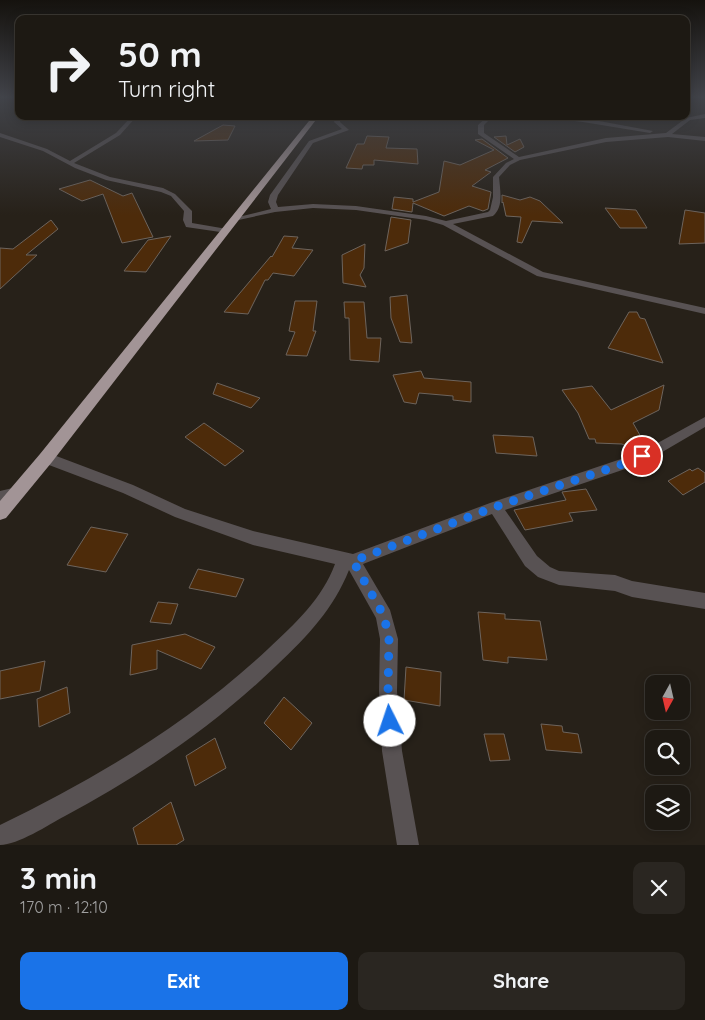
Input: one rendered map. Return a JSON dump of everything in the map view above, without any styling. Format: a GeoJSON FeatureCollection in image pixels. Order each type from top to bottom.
{"type":"FeatureCollection","features":[{"type":"Feature","properties":{"kind":"highway"},"geometry":{"type":"LineString","coordinates":[[0,514],[301,135]]}},
{"type":"Feature","properties":{"kind":"street"},"geometry":{"type":"LineString","coordinates":[[1,135],[45,150],[108,179],[163,190],[173,195],[188,211],[187,220],[189,225],[224,231]]}},
{"type":"Feature","properties":{"kind":"street"},"geometry":{"type":"LineString","coordinates":[[70,163],[116,135]]}},
{"type":"Feature","properties":{"kind":"street"},"geometry":{"type":"LineString","coordinates":[[274,210],[272,202],[274,195],[311,142],[330,135]]}},
{"type":"Feature","properties":{"kind":"street"},"geometry":{"type":"LineString","coordinates":[[483,135],[512,153],[518,159]]}},
{"type":"Feature","properties":{"kind":"street"},"geometry":{"type":"LineString","coordinates":[[446,223],[490,214],[494,211],[497,197],[496,177],[508,164],[518,159],[606,140],[662,135]]}},
{"type":"Feature","properties":{"kind":"street"},"geometry":{"type":"LineString","coordinates":[[671,135],[705,139]]}},
{"type":"Feature","properties":{"kind":"street"},"geometry":{"type":"LineString","coordinates":[[234,218],[274,210],[313,206],[356,208],[397,213],[446,223],[540,274],[705,311]]}},
{"type":"Feature","properties":{"kind":"street"},"geometry":{"type":"LineString","coordinates":[[46,458],[253,538],[349,561],[495,507],[626,463],[659,448],[705,421]]}},
{"type":"Feature","properties":{"kind":"street"},"geometry":{"type":"LineString","coordinates":[[0,497],[17,493]]}},
{"type":"Feature","properties":{"kind":"street"},"geometry":{"type":"LineString","coordinates":[[495,507],[531,561],[544,572],[558,578],[615,583],[632,589],[705,601]]}},
{"type":"Feature","properties":{"kind":"street"},"geometry":{"type":"LineString","coordinates":[[0,837],[36,819],[153,753],[213,710],[260,671],[316,613],[349,561]]}},
{"type":"Feature","properties":{"kind":"street"},"geometry":{"type":"LineString","coordinates":[[349,561],[384,616],[389,639],[388,691],[392,751],[408,845]]}},
{"type":"Feature","properties":{"kind":"building"},"geometry":{"type":"Polygon","coordinates":[[[204,135],[230,135],[228,140],[194,141],[204,135]]]}},
{"type":"Feature","properties":{"kind":"building"},"geometry":{"type":"Polygon","coordinates":[[[367,136],[389,137],[386,148],[417,149],[418,164],[374,160],[374,165],[363,165],[362,169],[346,168],[357,144],[364,144],[367,136]]]}},
{"type":"Feature","properties":{"kind":"building"},"geometry":{"type":"Polygon","coordinates":[[[506,136],[507,145],[520,139],[524,147],[515,152],[494,137],[506,136]]]}},
{"type":"Feature","properties":{"kind":"building"},"geometry":{"type":"Polygon","coordinates":[[[482,139],[508,158],[485,170],[491,172],[472,186],[491,192],[488,209],[483,211],[469,206],[444,216],[413,203],[412,212],[392,209],[394,197],[413,199],[413,202],[439,192],[444,161],[460,165],[494,150],[475,140],[482,139]]]}},
{"type":"Feature","properties":{"kind":"building"},"geometry":{"type":"Polygon","coordinates":[[[90,180],[123,196],[132,193],[153,237],[122,243],[103,194],[82,201],[59,189],[90,180]]]}},
{"type":"Feature","properties":{"kind":"building"},"geometry":{"type":"Polygon","coordinates":[[[502,195],[520,200],[530,197],[540,201],[563,223],[532,221],[522,243],[517,242],[521,217],[506,216],[502,195]]]}},
{"type":"Feature","properties":{"kind":"building"},"geometry":{"type":"Polygon","coordinates":[[[605,208],[636,210],[647,228],[620,228],[605,208]]]}},
{"type":"Feature","properties":{"kind":"building"},"geometry":{"type":"Polygon","coordinates":[[[685,210],[705,213],[705,243],[679,244],[685,210]]]}},
{"type":"Feature","properties":{"kind":"building"},"geometry":{"type":"Polygon","coordinates":[[[391,217],[411,220],[408,243],[385,251],[391,217]]]}},
{"type":"Feature","properties":{"kind":"building"},"geometry":{"type":"Polygon","coordinates":[[[51,220],[58,229],[26,255],[37,255],[0,289],[0,248],[13,249],[51,220]]]}},
{"type":"Feature","properties":{"kind":"building"},"geometry":{"type":"Polygon","coordinates":[[[171,236],[146,272],[124,271],[148,240],[171,236]]]}},
{"type":"Feature","properties":{"kind":"building"},"geometry":{"type":"Polygon","coordinates":[[[284,236],[298,237],[292,248],[313,250],[294,276],[273,273],[268,280],[265,280],[248,314],[224,312],[272,257],[284,236]]]}},
{"type":"Feature","properties":{"kind":"building"},"geometry":{"type":"Polygon","coordinates":[[[365,244],[364,268],[360,275],[366,287],[343,283],[342,255],[365,244]]]}},
{"type":"Feature","properties":{"kind":"building"},"geometry":{"type":"Polygon","coordinates":[[[407,295],[412,343],[400,342],[391,318],[390,297],[407,295]]]}},
{"type":"Feature","properties":{"kind":"building"},"geometry":{"type":"Polygon","coordinates":[[[295,301],[317,301],[313,331],[316,331],[307,356],[286,355],[295,332],[289,331],[295,301]]]}},
{"type":"Feature","properties":{"kind":"building"},"geometry":{"type":"Polygon","coordinates":[[[344,302],[364,302],[367,338],[381,338],[379,362],[350,360],[349,318],[345,318],[344,302]]]}},
{"type":"Feature","properties":{"kind":"building"},"geometry":{"type":"Polygon","coordinates":[[[629,312],[637,312],[640,318],[645,319],[663,363],[608,348],[629,312]]]}},
{"type":"Feature","properties":{"kind":"building"},"geometry":{"type":"Polygon","coordinates":[[[421,371],[424,378],[471,382],[471,402],[453,400],[453,396],[419,393],[416,404],[404,402],[393,375],[421,371]]]}},
{"type":"Feature","properties":{"kind":"building"},"geometry":{"type":"Polygon","coordinates":[[[217,383],[260,398],[251,408],[213,394],[217,383]]]}},
{"type":"Feature","properties":{"kind":"building"},"geometry":{"type":"Polygon","coordinates":[[[664,385],[659,410],[633,423],[645,444],[596,443],[595,439],[589,439],[578,413],[562,390],[592,386],[611,410],[664,385]]]}},
{"type":"Feature","properties":{"kind":"building"},"geometry":{"type":"Polygon","coordinates":[[[204,423],[244,451],[225,466],[185,437],[204,423]]]}},
{"type":"Feature","properties":{"kind":"building"},"geometry":{"type":"Polygon","coordinates":[[[493,435],[533,437],[537,456],[496,453],[493,435]]]}},
{"type":"Feature","properties":{"kind":"building"},"geometry":{"type":"Polygon","coordinates":[[[698,468],[705,473],[705,482],[683,495],[668,481],[690,469],[692,471],[698,468]]]}},
{"type":"Feature","properties":{"kind":"building"},"geometry":{"type":"Polygon","coordinates":[[[586,489],[597,510],[569,513],[573,521],[525,530],[514,510],[566,500],[562,492],[586,489]]]}},
{"type":"Feature","properties":{"kind":"building"},"geometry":{"type":"Polygon","coordinates":[[[91,527],[128,534],[106,572],[67,565],[91,527]]]}},
{"type":"Feature","properties":{"kind":"building"},"geometry":{"type":"Polygon","coordinates":[[[198,569],[244,579],[236,597],[189,588],[198,569]]]}},
{"type":"Feature","properties":{"kind":"building"},"geometry":{"type":"Polygon","coordinates":[[[158,602],[178,604],[171,624],[150,622],[158,602]]]}},
{"type":"Feature","properties":{"kind":"building"},"geometry":{"type":"Polygon","coordinates":[[[478,612],[505,614],[505,619],[540,621],[547,660],[508,657],[508,663],[483,660],[478,612]]]}},
{"type":"Feature","properties":{"kind":"building"},"geometry":{"type":"Polygon","coordinates":[[[185,634],[215,647],[201,669],[157,650],[157,669],[130,675],[132,645],[185,634]]]}},
{"type":"Feature","properties":{"kind":"building"},"geometry":{"type":"Polygon","coordinates":[[[45,661],[40,691],[0,699],[0,671],[45,661]]]}},
{"type":"Feature","properties":{"kind":"building"},"geometry":{"type":"Polygon","coordinates":[[[406,667],[441,672],[440,706],[404,700],[406,667]]]}},
{"type":"Feature","properties":{"kind":"building"},"geometry":{"type":"Polygon","coordinates":[[[67,687],[70,713],[39,727],[37,699],[67,687]]]}},
{"type":"Feature","properties":{"kind":"building"},"geometry":{"type":"Polygon","coordinates":[[[284,697],[312,723],[291,750],[264,723],[284,697]]]}},
{"type":"Feature","properties":{"kind":"building"},"geometry":{"type":"Polygon","coordinates":[[[541,724],[562,726],[563,732],[578,734],[582,753],[546,750],[541,724]]]}},
{"type":"Feature","properties":{"kind":"building"},"geometry":{"type":"Polygon","coordinates":[[[484,734],[504,734],[510,760],[490,761],[484,734]]]}},
{"type":"Feature","properties":{"kind":"building"},"geometry":{"type":"Polygon","coordinates":[[[215,738],[226,768],[195,786],[186,756],[215,738]]]}},
{"type":"Feature","properties":{"kind":"building"},"geometry":{"type":"Polygon","coordinates":[[[171,802],[184,840],[176,845],[138,845],[133,828],[171,802]]]}},
{"type":"Feature","properties":{"kind":"route"},"geometry":{"type":"LineString","coordinates":[[390,721],[388,691],[389,639],[384,616],[369,586],[353,561],[495,507],[642,456]]}}]}
